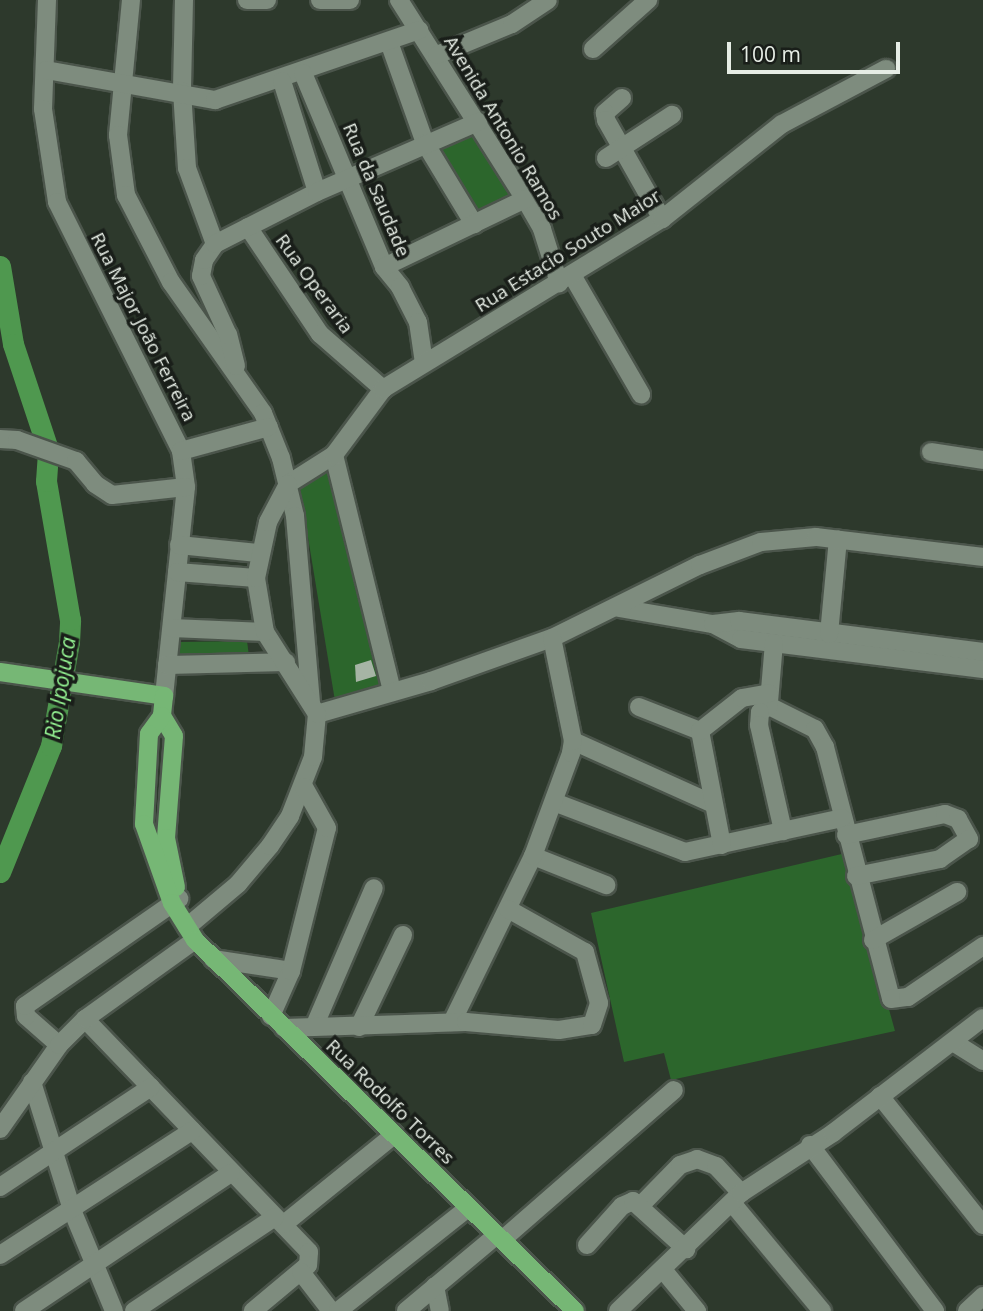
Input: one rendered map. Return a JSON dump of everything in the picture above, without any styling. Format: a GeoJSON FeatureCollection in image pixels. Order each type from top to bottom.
{"type":"FeatureCollection","features":[{"type":"Feature","properties":{"kind":"main road"},"geometry":{"type":"LineString","coordinates":[[0,672],[164,696]]}},
{"type":"Feature","properties":{"kind":"main road","name":"Rua Major João Ferreira"},"geometry":{"type":"LineString","coordinates":[[164,696],[162,716],[149,734],[145,824],[188,928]]}},
{"type":"Feature","properties":{"kind":"main road","name":"Rua Major João Ferreira"},"geometry":{"type":"LineString","coordinates":[[162,716],[174,736],[166,838],[176,901]]}},
{"type":"Feature","properties":{"kind":"main road"},"geometry":{"type":"LineString","coordinates":[[145,780],[170,780]]}},
{"type":"Feature","properties":{"kind":"main road","name":"Rua Rodolfo Torres"},"geometry":{"type":"LineString","coordinates":[[188,928],[213,960],[575,1311]]}},
{"type":"Feature","properties":{"kind":"street","name":"Rua Major João Ferreira"},"geometry":{"type":"LineString","coordinates":[[47,0],[45,130],[57,202],[181,451],[187,487],[164,696]]}},
{"type":"Feature","properties":{"kind":"street"},"geometry":{"type":"LineString","coordinates":[[0,1129],[59,1045],[238,884],[270,846],[304,787],[314,708],[305,598],[288,484],[269,427],[236,371],[171,282],[132,211],[119,155],[122,83],[131,0]]}},
{"type":"Feature","properties":{"kind":"street"},"geometry":{"type":"LineString","coordinates":[[184,0],[182,91],[190,186],[215,244]]}},
{"type":"Feature","properties":{"kind":"street"},"geometry":{"type":"LineString","coordinates":[[247,0],[267,0]]}},
{"type":"Feature","properties":{"kind":"street"},"geometry":{"type":"LineString","coordinates":[[320,0],[350,0]]}},
{"type":"Feature","properties":{"kind":"street","name":"Avenida Antonio Ramos"},"geometry":{"type":"LineString","coordinates":[[399,0],[437,55],[525,199],[566,279],[641,394]]}},
{"type":"Feature","properties":{"kind":"street"},"geometry":{"type":"LineString","coordinates":[[437,55],[512,24],[548,0]]}},
{"type":"Feature","properties":{"kind":"street"},"geometry":{"type":"LineString","coordinates":[[593,49],[649,0]]}},
{"type":"Feature","properties":{"kind":"street"},"geometry":{"type":"LineString","coordinates":[[46,70],[182,91],[215,100],[282,81],[419,30]]}},
{"type":"Feature","properties":{"kind":"street"},"geometry":{"type":"LineString","coordinates":[[389,42],[425,143],[474,224]]}},
{"type":"Feature","properties":{"kind":"street","name":"Rua Estacio Souto Maior"},"geometry":{"type":"LineString","coordinates":[[288,484],[334,455],[383,388],[662,219],[782,124],[886,69]]}},
{"type":"Feature","properties":{"kind":"street","name":"Rua da Saudade"},"geometry":{"type":"LineString","coordinates":[[303,72],[384,267],[418,322],[424,363]]}},
{"type":"Feature","properties":{"kind":"street"},"geometry":{"type":"LineString","coordinates":[[282,81],[317,192]]}},
{"type":"Feature","properties":{"kind":"street"},"geometry":{"type":"LineString","coordinates":[[622,98],[605,116],[662,219]]}},
{"type":"Feature","properties":{"kind":"street"},"geometry":{"type":"LineString","coordinates":[[606,158],[672,115]]}},
{"type":"Feature","properties":{"kind":"street"},"geometry":{"type":"LineString","coordinates":[[236,371],[228,335],[201,276],[204,260],[215,244],[317,192],[478,122]]}},
{"type":"Feature","properties":{"kind":"street"},"geometry":{"type":"LineString","coordinates":[[384,267],[525,199]]}},
{"type":"Feature","properties":{"kind":"street","name":"Rua Operaria"},"geometry":{"type":"LineString","coordinates":[[248,227],[320,334],[383,388]]}},
{"type":"Feature","properties":{"kind":"street"},"geometry":{"type":"LineString","coordinates":[[181,451],[269,427]]}},
{"type":"Feature","properties":{"kind":"street"},"geometry":{"type":"LineString","coordinates":[[0,439],[76,461],[95,484],[112,495],[187,487]]}},
{"type":"Feature","properties":{"kind":"street"},"geometry":{"type":"LineString","coordinates":[[931,452],[983,460]]}},
{"type":"Feature","properties":{"kind":"street"},"geometry":{"type":"LineString","coordinates":[[334,455],[392,692]]}},
{"type":"Feature","properties":{"kind":"street"},"geometry":{"type":"LineString","coordinates":[[288,484],[258,553],[256,578],[265,632],[314,708]]}},
{"type":"Feature","properties":{"kind":"street"},"geometry":{"type":"LineString","coordinates":[[314,708],[392,692],[552,638],[619,608],[700,565],[761,542],[788,537],[838,539],[983,557]]}},
{"type":"Feature","properties":{"kind":"street"},"geometry":{"type":"LineString","coordinates":[[833,641],[838,539]]}},
{"type":"Feature","properties":{"kind":"street"},"geometry":{"type":"LineString","coordinates":[[179,545],[258,553]]}},
{"type":"Feature","properties":{"kind":"street"},"geometry":{"type":"LineString","coordinates":[[177,572],[256,578]]}},
{"type":"Feature","properties":{"kind":"street"},"geometry":{"type":"LineString","coordinates":[[619,608],[713,624],[739,621],[833,641],[930,655],[983,668]]}},
{"type":"Feature","properties":{"kind":"street"},"geometry":{"type":"LineString","coordinates":[[713,624],[741,639],[774,643],[833,641]]}},
{"type":"Feature","properties":{"kind":"street"},"geometry":{"type":"LineString","coordinates":[[172,628],[265,632]]}},
{"type":"Feature","properties":{"kind":"street"},"geometry":{"type":"LineString","coordinates":[[452,1022],[533,856],[573,741],[552,638]]}},
{"type":"Feature","properties":{"kind":"street"},"geometry":{"type":"LineString","coordinates":[[774,643],[769,699],[760,712],[759,725],[783,831]]}},
{"type":"Feature","properties":{"kind":"street"},"geometry":{"type":"LineString","coordinates":[[930,655],[983,652]]}},
{"type":"Feature","properties":{"kind":"street"},"geometry":{"type":"LineString","coordinates":[[167,665],[286,662]]}},
{"type":"Feature","properties":{"kind":"street"},"geometry":{"type":"LineString","coordinates":[[700,731],[742,698],[769,699],[803,721],[821,738],[886,993],[902,1000],[983,946]]}},
{"type":"Feature","properties":{"kind":"street"},"geometry":{"type":"LineString","coordinates":[[639,707],[700,731]]}},
{"type":"Feature","properties":{"kind":"street"},"geometry":{"type":"LineString","coordinates":[[700,731],[722,845]]}},
{"type":"Feature","properties":{"kind":"street"},"geometry":{"type":"LineString","coordinates":[[573,741],[713,804]]}},
{"type":"Feature","properties":{"kind":"street"},"geometry":{"type":"LineString","coordinates":[[304,787],[327,828],[278,1022],[314,1027],[452,1022],[559,1030],[592,1025],[599,1003],[593,968],[580,947],[508,909]]}},
{"type":"Feature","properties":{"kind":"street"},"geometry":{"type":"LineString","coordinates":[[554,802],[669,849],[685,852],[783,831],[844,827],[945,814],[958,819],[976,839],[940,859],[856,876]]}},
{"type":"Feature","properties":{"kind":"street"},"geometry":{"type":"LineString","coordinates":[[533,856],[606,885]]}},
{"type":"Feature","properties":{"kind":"street"},"geometry":{"type":"LineString","coordinates":[[314,1027],[374,888]]}},
{"type":"Feature","properties":{"kind":"street"},"geometry":{"type":"LineString","coordinates":[[873,940],[957,891]]}},
{"type":"Feature","properties":{"kind":"street"},"geometry":{"type":"LineString","coordinates":[[59,1045],[24,1011],[31,1000],[176,901]]}},
{"type":"Feature","properties":{"kind":"street"},"geometry":{"type":"LineString","coordinates":[[359,1027],[403,935]]}},
{"type":"Feature","properties":{"kind":"street"},"geometry":{"type":"LineString","coordinates":[[213,960],[291,971]]}},
{"type":"Feature","properties":{"kind":"street"},"geometry":{"type":"LineString","coordinates":[[618,1311],[664,1271],[736,1198],[880,1096],[983,1018]]}},
{"type":"Feature","properties":{"kind":"street"},"geometry":{"type":"LineString","coordinates":[[85,1019],[309,1252],[310,1261],[301,1272],[253,1311]]}},
{"type":"Feature","properties":{"kind":"street"},"geometry":{"type":"LineString","coordinates":[[953,1042],[983,1061]]}},
{"type":"Feature","properties":{"kind":"street"},"geometry":{"type":"LineString","coordinates":[[32,1082],[72,1210],[93,1266],[114,1311]]}},
{"type":"Feature","properties":{"kind":"street"},"geometry":{"type":"LineString","coordinates":[[0,1187],[151,1087]]}},
{"type":"Feature","properties":{"kind":"street"},"geometry":{"type":"LineString","coordinates":[[406,1311],[500,1237],[674,1090]]}},
{"type":"Feature","properties":{"kind":"street"},"geometry":{"type":"LineString","coordinates":[[880,1096],[983,1225]]}},
{"type":"Feature","properties":{"kind":"street"},"geometry":{"type":"LineString","coordinates":[[0,1255],[192,1131]]}},
{"type":"Feature","properties":{"kind":"street"},"geometry":{"type":"LineString","coordinates":[[134,1311],[279,1220],[394,1135]]}},
{"type":"Feature","properties":{"kind":"street"},"geometry":{"type":"LineString","coordinates":[[810,1145],[935,1311]]}},
{"type":"Feature","properties":{"kind":"street"},"geometry":{"type":"LineString","coordinates":[[641,1205],[680,1165],[697,1158],[716,1166],[736,1198],[822,1311]]}},
{"type":"Feature","properties":{"kind":"street"},"geometry":{"type":"LineString","coordinates":[[24,1311],[231,1173]]}},
{"type":"Feature","properties":{"kind":"street"},"geometry":{"type":"LineString","coordinates":[[587,1245],[628,1201],[641,1205],[686,1249]]}},
{"type":"Feature","properties":{"kind":"street"},"geometry":{"type":"LineString","coordinates":[[338,1311],[468,1207]]}},
{"type":"Feature","properties":{"kind":"street"},"geometry":{"type":"LineString","coordinates":[[664,1271],[697,1311]]}},
{"type":"Feature","properties":{"kind":"street"},"geometry":{"type":"LineString","coordinates":[[301,1272],[331,1311]]}},
{"type":"Feature","properties":{"kind":"street"},"geometry":{"type":"LineString","coordinates":[[435,1286],[440,1311]]}},
{"type":"Feature","properties":{"kind":"street"},"geometry":{"type":"LineString","coordinates":[[967,1311],[983,1296]]}},
{"type":"Feature","properties":{"kind":"green space"},"geometry":{"type":"Polygon","coordinates":[[[477,130],[514,196],[474,219],[437,152],[477,130]]]}},
{"type":"Feature","properties":{"kind":"green space"},"geometry":{"type":"Polygon","coordinates":[[[329,465],[386,688],[335,701],[300,489],[329,465]]]}},
{"type":"Feature","properties":{"kind":"green space"},"geometry":{"type":"Polygon","coordinates":[[[247,641],[249,656],[180,660],[180,642],[247,641]]]}},
{"type":"Feature","properties":{"kind":"green space"},"geometry":{"type":"Polygon","coordinates":[[[846,853],[895,1031],[671,1080],[664,1053],[624,1062],[591,913],[846,853]]]}},
{"type":"Feature","properties":{"kind":"building"},"geometry":{"type":"Polygon","coordinates":[[[371,660],[376,676],[356,682],[355,665],[371,660]]]}},
{"type":"Feature","properties":{"kind":"waterway","name":"Rio Ipojuca"},"geometry":{"type":"LineString","coordinates":[[0,266],[13,344],[48,449]]}},
{"type":"Feature","properties":{"kind":"waterway","name":"Rio Ipojuca"},"geometry":{"type":"LineString","coordinates":[[0,872],[51,746],[69,642],[70,620],[46,481],[48,455]]}}]}
